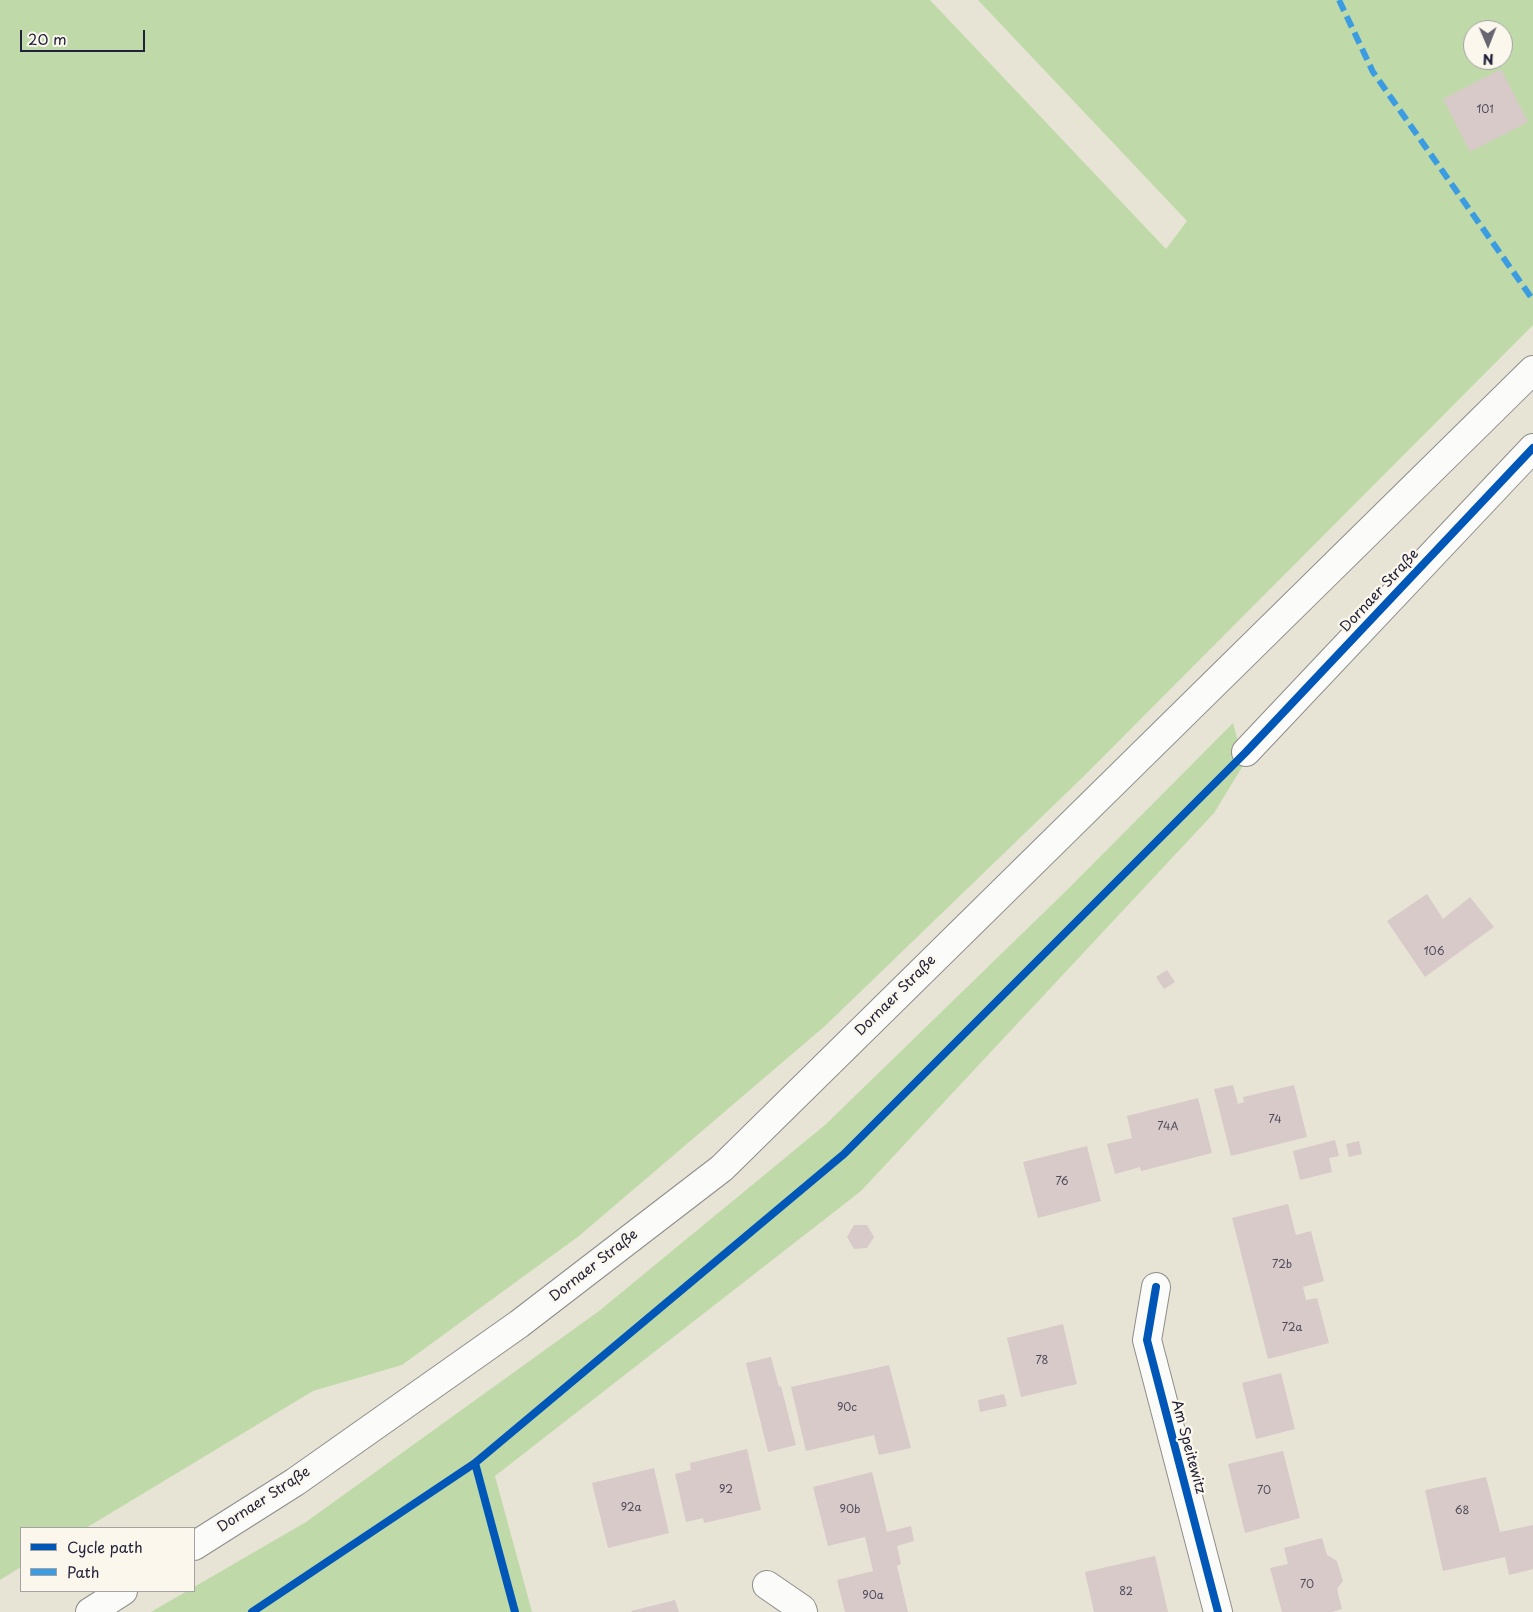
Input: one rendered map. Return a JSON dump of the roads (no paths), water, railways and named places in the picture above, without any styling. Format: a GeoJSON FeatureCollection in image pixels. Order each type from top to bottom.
{"type":"FeatureCollection","features":[{"type":"Feature","properties":{"kind":"main road","name":"Dornaer Straße"},"geometry":{"type":"LineString","coordinates":[[195,1545],[295,1482],[519,1324],[722,1168],[1533,370]]}},
{"type":"Feature","properties":{"kind":"main road","name":"Dornaer Straße"},"geometry":{"type":"LineString","coordinates":[[1246,752],[1533,448]]}},
{"type":"Feature","properties":{"kind":"main road","name":"Am Speitewitz"},"geometry":{"type":"LineString","coordinates":[[1156,1287],[1147,1340],[1218,1612]]}},
{"type":"Feature","properties":{"kind":"main road"},"geometry":{"type":"LineString","coordinates":[[768,1585],[803,1612]]}},
{"type":"Feature","properties":{"kind":"main road"},"geometry":{"type":"LineString","coordinates":[[90,1612],[122,1592]]}}]}
